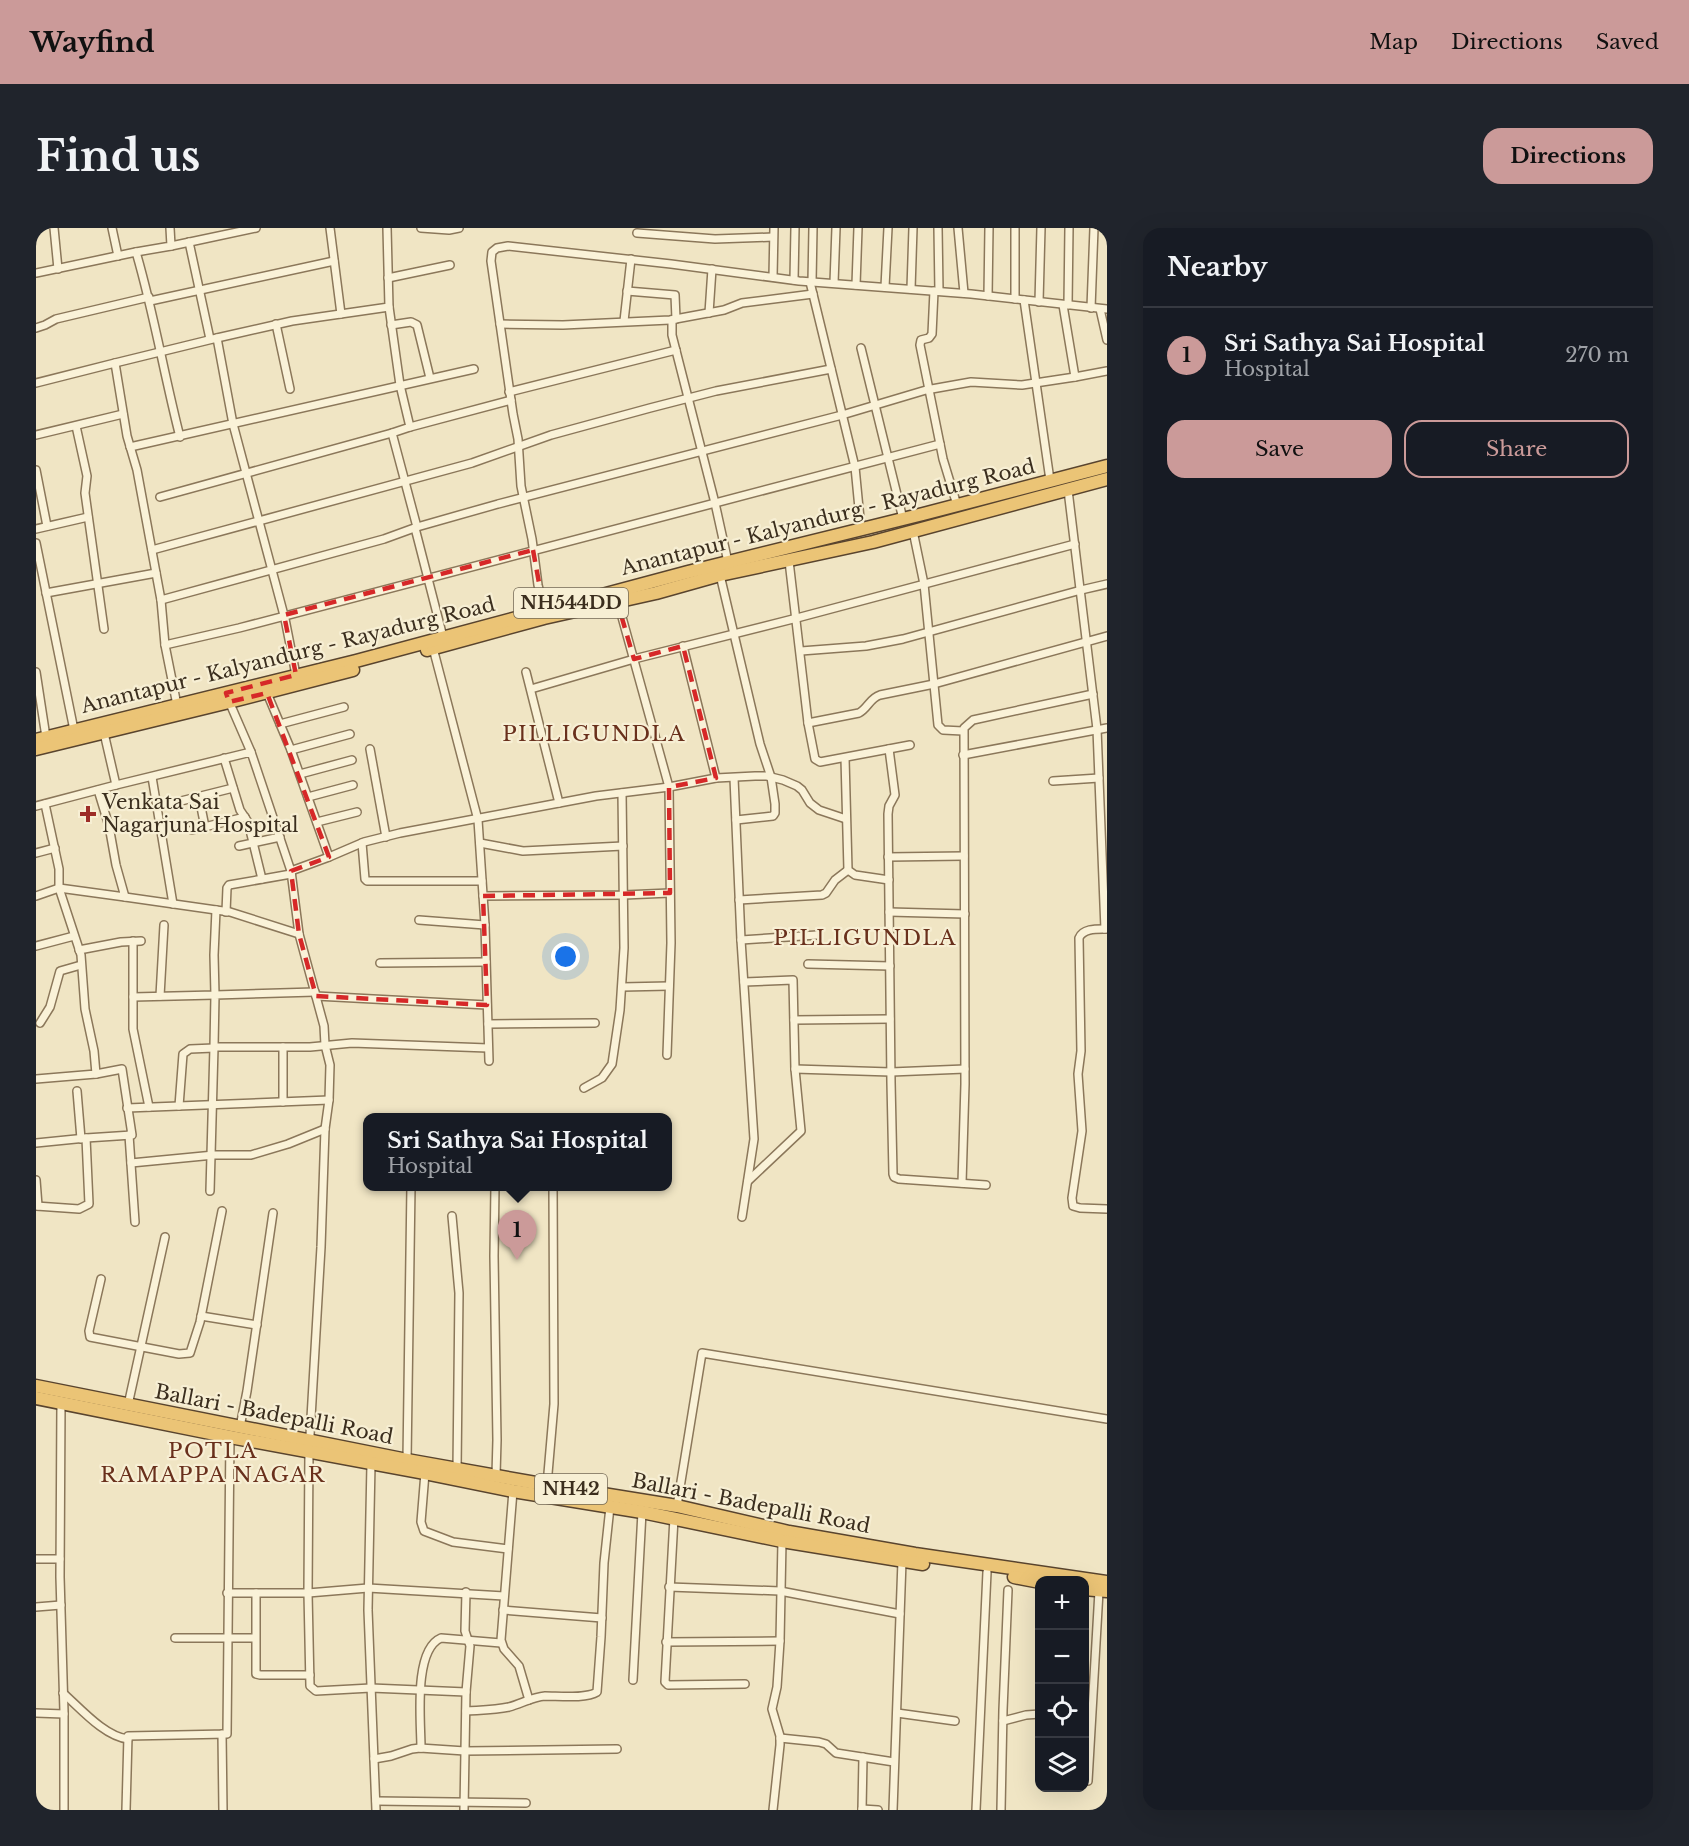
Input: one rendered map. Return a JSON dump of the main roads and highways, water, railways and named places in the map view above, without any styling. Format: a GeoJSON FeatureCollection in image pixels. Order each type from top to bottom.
{"type":"FeatureCollection","features":[{"type":"Feature","properties":{"kind":"highway","name":"Anantapur - Kalyandurg - Rayadurg Road"},"geometry":{"type":"LineString","coordinates":[[41,739],[177,705],[267,693],[434,648],[728,562],[1107,466]]}},
{"type":"Feature","properties":{"kind":"highway","name":"Anantapur - Kalyandurg - Rayadurg Road"},"geometry":{"type":"LineString","coordinates":[[36,749],[104,733],[296,675],[544,610],[616,596],[656,593],[720,575],[913,531],[1107,479]]}},
{"type":"Feature","properties":{"kind":"highway","name":"Ballari - Badepalli Road"},"geometry":{"type":"LineString","coordinates":[[36,1386],[240,1427],[371,1464],[610,1507],[642,1512],[676,1512],[782,1541],[1035,1581]]}},
{"type":"Feature","properties":{"kind":"highway","name":"Ballari - Badepalli Road"},"geometry":{"type":"LineString","coordinates":[[36,1398],[230,1437],[457,1468],[676,1512],[1104,1588]]}},
{"type":"Feature","properties":{"kind":"highway"},"geometry":{"type":"LineString","coordinates":[[1089,1589],[1104,1588]]}},
{"type":"Feature","properties":{"kind":"place","name":"Venkata Sai Nagarjuna Hospital"},"geometry":{"type":"Point","coordinates":[88,814]}},
{"type":"Feature","properties":{"kind":"place","name":"Sri Sathya Sai Hospital"},"geometry":{"type":"Point","coordinates":[517,1260]}},
{"type":"Feature","properties":{"kind":"district","name":"PILLIGUNDLA"},"geometry":{"type":"Point","coordinates":[594,734]}},
{"type":"Feature","properties":{"kind":"district","name":"PILLIGUNDLA"},"geometry":{"type":"Point","coordinates":[865,938]}},
{"type":"Feature","properties":{"kind":"district","name":"POTLA RAMAPPA NAGAR"},"geometry":{"type":"Point","coordinates":[213,1463]}}]}
